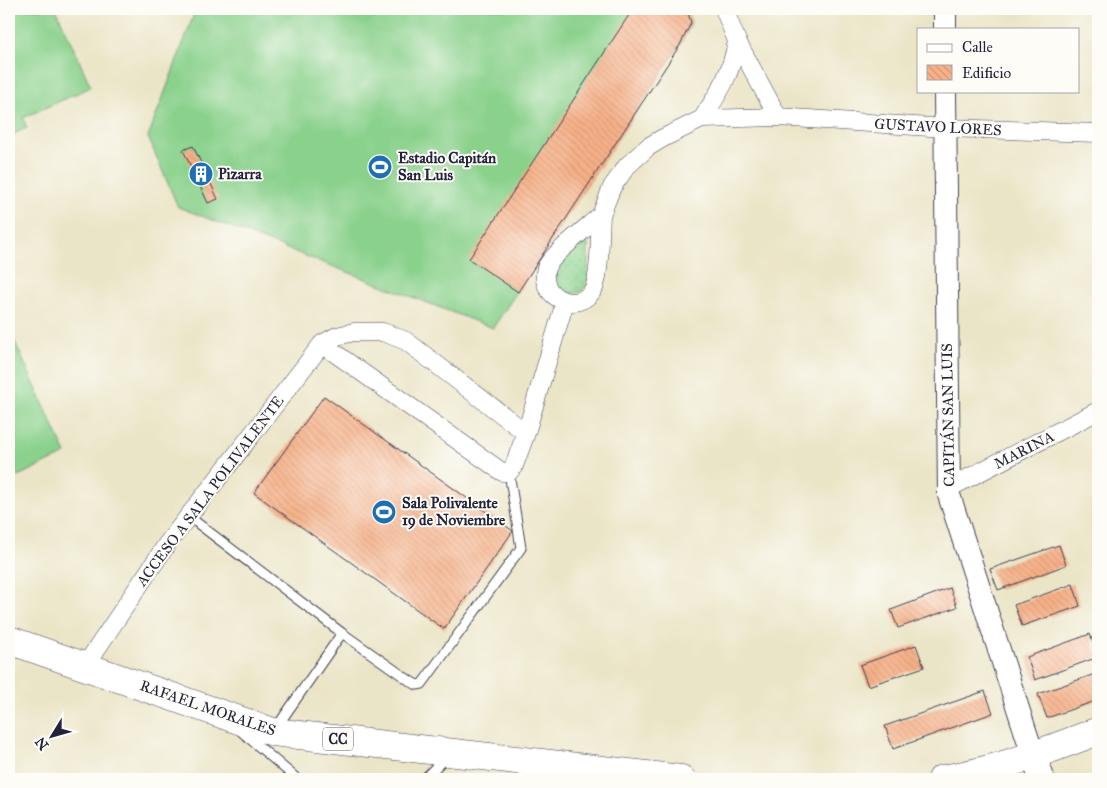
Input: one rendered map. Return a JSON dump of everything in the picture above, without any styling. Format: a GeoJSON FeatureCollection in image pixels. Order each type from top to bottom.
{"type":"FeatureCollection","features":[{"type":"Feature","properties":{"kind":"main road","name":"RAFAEL MORALES"},"geometry":{"type":"LineString","coordinates":[[9,640],[273,732],[681,779]]}},
{"type":"Feature","properties":{"kind":"main road"},"geometry":{"type":"LineString","coordinates":[[942,779],[1038,767],[1098,731]]}},
{"type":"Feature","properties":{"kind":"street"},"geometry":{"type":"LineString","coordinates":[[601,215],[550,261],[546,269],[546,280],[549,290],[565,302],[575,302],[584,299],[595,286],[601,215],[612,187],[627,166],[663,138],[702,120],[778,117],[737,41],[724,9]]}},
{"type":"Feature","properties":{"kind":"street"},"geometry":{"type":"LineString","coordinates":[[945,9],[945,28]]}},
{"type":"Feature","properties":{"kind":"street"},"geometry":{"type":"LineString","coordinates":[[702,120],[723,88],[733,63],[737,41]]}},
{"type":"Feature","properties":{"kind":"street","name":"CAPITÁN SAN LUIS"},"geometry":{"type":"LineString","coordinates":[[945,92],[949,495],[1038,767]]}},
{"type":"Feature","properties":{"kind":"street","name":"GUSTAVO LORES"},"geometry":{"type":"LineString","coordinates":[[778,117],[945,128],[1098,133]]}},
{"type":"Feature","properties":{"kind":"street"},"geometry":{"type":"LineString","coordinates":[[322,344],[502,472],[509,472],[514,466],[526,433],[565,302]]}},
{"type":"Feature","properties":{"kind":"street","name":"ACCESO A SALA POLIVALENTE"},"geometry":{"type":"LineString","coordinates":[[85,666],[188,516],[322,344],[337,336],[354,332],[383,332],[406,341],[526,433]]}},
{"type":"Feature","properties":{"kind":"street","name":"MARINA"},"geometry":{"type":"LineString","coordinates":[[949,488],[1098,411]]}},
{"type":"Feature","properties":{"kind":"lane"},"geometry":{"type":"LineString","coordinates":[[188,516],[342,633],[417,685],[422,684],[521,548],[509,472]]}},
{"type":"Feature","properties":{"kind":"lane"},"geometry":{"type":"LineString","coordinates":[[273,732],[342,633]]}},
{"type":"Feature","properties":{"kind":"lane"},"geometry":{"type":"LineString","coordinates":[[221,714],[298,779]]}},
{"type":"Feature","properties":{"kind":"lane"},"geometry":{"type":"LineString","coordinates":[[424,779],[451,752]]}},
{"type":"Feature","properties":{"kind":"green space"},"geometry":{"type":"Polygon","coordinates":[[[9,9],[56,9],[91,87],[23,118],[27,128],[9,136],[9,9]]]}},
{"type":"Feature","properties":{"kind":"green space","name":"Estadio Capitán San Luis"},"geometry":{"type":"Polygon","coordinates":[[[196,9],[687,9],[691,23],[680,45],[493,328],[178,207],[148,137],[196,9]]]}},
{"type":"Feature","properties":{"kind":"green space"},"geometry":{"type":"Polygon","coordinates":[[[586,240],[588,244],[588,283],[581,292],[566,294],[557,286],[556,274],[568,256],[582,241],[586,240]]]}},
{"type":"Feature","properties":{"kind":"green space"},"geometry":{"type":"Polygon","coordinates":[[[9,329],[66,454],[9,480],[9,329]]]}},
{"type":"Feature","properties":{"kind":"building"},"geometry":{"type":"Polygon","coordinates":[[[632,9],[687,9],[691,23],[680,45],[518,292],[469,259],[632,9]]]}},
{"type":"Feature","properties":{"kind":"building","name":"Pizarra"},"geometry":{"type":"Polygon","coordinates":[[[193,146],[218,199],[208,203],[183,150],[193,146]]]}},
{"type":"Feature","properties":{"kind":"building","name":"Sala Polivalente 19 de Noviembre"},"geometry":{"type":"Polygon","coordinates":[[[324,396],[513,531],[444,629],[254,493],[324,396]]]}},
{"type":"Feature","properties":{"kind":"building"},"geometry":{"type":"Polygon","coordinates":[[[1059,545],[1066,565],[998,590],[990,569],[1059,545]]]}},
{"type":"Feature","properties":{"kind":"building"},"geometry":{"type":"Polygon","coordinates":[[[1073,584],[1080,606],[1022,626],[1014,605],[1073,584]]]}},
{"type":"Feature","properties":{"kind":"building"},"geometry":{"type":"Polygon","coordinates":[[[950,588],[957,607],[898,628],[891,610],[950,588]]]}},
{"type":"Feature","properties":{"kind":"building"},"geometry":{"type":"Polygon","coordinates":[[[1090,634],[1098,657],[1035,680],[1027,657],[1090,634]]]}},
{"type":"Feature","properties":{"kind":"building"},"geometry":{"type":"Polygon","coordinates":[[[916,645],[924,667],[868,686],[860,665],[916,645]]]}},
{"type":"Feature","properties":{"kind":"building"},"geometry":{"type":"Polygon","coordinates":[[[1098,673],[1098,700],[1047,718],[1038,694],[1098,673]]]}},
{"type":"Feature","properties":{"kind":"building"},"geometry":{"type":"Polygon","coordinates":[[[985,691],[993,713],[893,749],[885,726],[985,691]]]}},
{"type":"Feature","properties":{"kind":"place","name":"Estadio Capitán San Luis"},"geometry":{"type":"Point","coordinates":[380,167]}},
{"type":"Feature","properties":{"kind":"place","name":"Pizarra"},"geometry":{"type":"Point","coordinates":[201,174]}},
{"type":"Feature","properties":{"kind":"place","name":"Sala Polivalente 19 de Noviembre"},"geometry":{"type":"Point","coordinates":[384,512]}}]}
